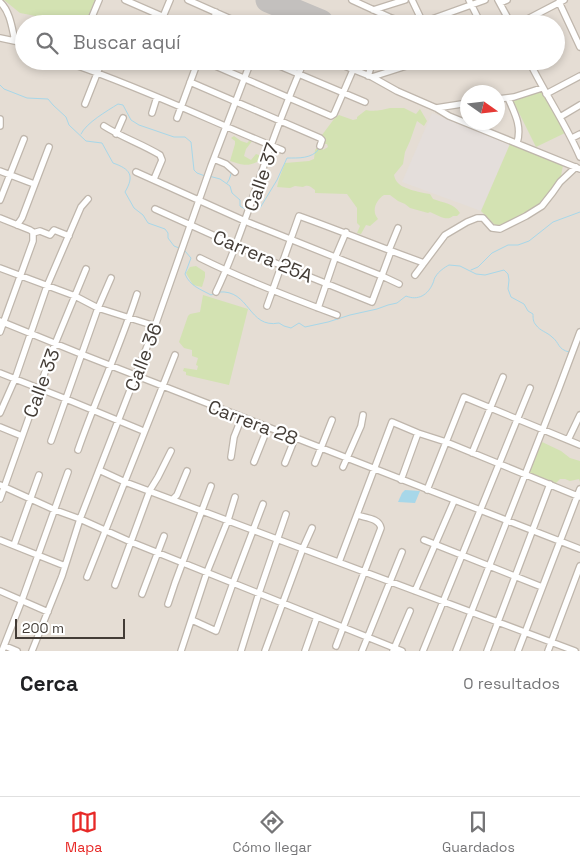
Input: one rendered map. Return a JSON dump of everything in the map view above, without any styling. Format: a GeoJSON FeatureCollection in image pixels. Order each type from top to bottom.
{"type":"FeatureCollection","features":[{"type":"Feature","properties":{"kind":"street"},"geometry":{"type":"LineString","coordinates":[[93,15],[99,0]]}},
{"type":"Feature","properties":{"kind":"street"},"geometry":{"type":"LineString","coordinates":[[125,0],[161,15]]}},
{"type":"Feature","properties":{"kind":"street"},"geometry":{"type":"LineString","coordinates":[[163,15],[170,0]]}},
{"type":"Feature","properties":{"kind":"street"},"geometry":{"type":"LineString","coordinates":[[188,0],[222,15]]}},
{"type":"Feature","properties":{"kind":"street"},"geometry":{"type":"LineString","coordinates":[[352,0],[384,15]]}},
{"type":"Feature","properties":{"kind":"street"},"geometry":{"type":"LineString","coordinates":[[373,10],[404,0]]}},
{"type":"Feature","properties":{"kind":"street"},"geometry":{"type":"LineString","coordinates":[[412,0],[418,15]]}},
{"type":"Feature","properties":{"kind":"street"},"geometry":{"type":"LineString","coordinates":[[440,15],[470,2],[485,0]]}},
{"type":"Feature","properties":{"kind":"street"},"geometry":{"type":"LineString","coordinates":[[506,15],[499,2],[507,0]]}},
{"type":"Feature","properties":{"kind":"street"},"geometry":{"type":"LineString","coordinates":[[535,15],[562,1],[580,47]]}},
{"type":"Feature","properties":{"kind":"street"},"geometry":{"type":"LineString","coordinates":[[0,2],[8,14],[15,40],[0,38]]}},
{"type":"Feature","properties":{"kind":"street"},"geometry":{"type":"LineString","coordinates":[[470,2],[476,15]]}},
{"type":"Feature","properties":{"kind":"street"},"geometry":{"type":"LineString","coordinates":[[91,70],[282,150]]}},
{"type":"Feature","properties":{"kind":"street"},"geometry":{"type":"LineString","coordinates":[[85,104],[99,70]]}},
{"type":"Feature","properties":{"kind":"street"},"geometry":{"type":"LineString","coordinates":[[177,118],[195,70]]}},
{"type":"Feature","properties":{"kind":"street"},"geometry":{"type":"LineString","coordinates":[[225,70],[331,116],[344,94],[353,70],[370,76],[449,116],[578,168],[560,182],[542,206],[500,229],[492,228],[483,218],[480,218],[467,222],[445,235],[415,275]]}},
{"type":"Feature","properties":{"kind":"street","name":"Calle 36"},"geometry":{"type":"LineString","coordinates":[[32,651],[65,566],[80,519],[155,326],[211,166],[247,70]]}},
{"type":"Feature","properties":{"kind":"street"},"geometry":{"type":"LineString","coordinates":[[289,70],[365,102]]}},
{"type":"Feature","properties":{"kind":"street","name":"Calle 37"},"geometry":{"type":"LineString","coordinates":[[216,292],[246,220],[271,145],[300,70]]}},
{"type":"Feature","properties":{"kind":"street"},"geometry":{"type":"LineString","coordinates":[[370,76],[371,70]]}},
{"type":"Feature","properties":{"kind":"street"},"geometry":{"type":"LineString","coordinates":[[370,76],[391,70]]}},
{"type":"Feature","properties":{"kind":"street"},"geometry":{"type":"LineString","coordinates":[[533,70],[572,138],[580,157]]}},
{"type":"Feature","properties":{"kind":"street"},"geometry":{"type":"LineString","coordinates":[[546,94],[580,76]]}},
{"type":"Feature","properties":{"kind":"street"},"geometry":{"type":"LineString","coordinates":[[190,82],[320,138],[322,140],[320,146]]}},
{"type":"Feature","properties":{"kind":"street"},"geometry":{"type":"LineString","coordinates":[[505,98],[514,98],[542,88]]}},
{"type":"Feature","properties":{"kind":"street"},"geometry":{"type":"LineString","coordinates":[[152,113],[157,97]]}},
{"type":"Feature","properties":{"kind":"street"},"geometry":{"type":"LineString","coordinates":[[508,98],[517,118],[520,133],[518,143]]}},
{"type":"Feature","properties":{"kind":"street"},"geometry":{"type":"LineString","coordinates":[[436,108],[460,104]]}},
{"type":"Feature","properties":{"kind":"street"},"geometry":{"type":"LineString","coordinates":[[560,116],[580,105]]}},
{"type":"Feature","properties":{"kind":"street"},"geometry":{"type":"LineString","coordinates":[[116,134],[123,118]]}},
{"type":"Feature","properties":{"kind":"street"},"geometry":{"type":"LineString","coordinates":[[0,119],[0,126]]}},
{"type":"Feature","properties":{"kind":"street"},"geometry":{"type":"LineString","coordinates":[[104,126],[116,134],[160,154],[162,160],[154,180]]}},
{"type":"Feature","properties":{"kind":"street"},"geometry":{"type":"LineString","coordinates":[[572,138],[580,134]]}},
{"type":"Feature","properties":{"kind":"street"},"geometry":{"type":"LineString","coordinates":[[0,200],[24,139]]}},
{"type":"Feature","properties":{"kind":"street"},"geometry":{"type":"LineString","coordinates":[[17,225],[22,218],[49,148]]}},
{"type":"Feature","properties":{"kind":"street"},"geometry":{"type":"LineString","coordinates":[[214,159],[226,164],[235,172]]}},
{"type":"Feature","properties":{"kind":"street"},"geometry":{"type":"LineString","coordinates":[[0,171],[34,184]]}},
{"type":"Feature","properties":{"kind":"street"},"geometry":{"type":"LineString","coordinates":[[136,172],[399,284]]}},
{"type":"Feature","properties":{"kind":"street"},"geometry":{"type":"LineString","coordinates":[[0,413],[47,286],[81,207],[88,199]]}},
{"type":"Feature","properties":{"kind":"street","name":"Carrera 25A"},"geometry":{"type":"LineString","coordinates":[[155,209],[236,246],[372,302],[382,276]]}},
{"type":"Feature","properties":{"kind":"street"},"geometry":{"type":"LineString","coordinates":[[267,306],[300,216],[424,263]]}},
{"type":"Feature","properties":{"kind":"street"},"geometry":{"type":"LineString","coordinates":[[0,218],[30,230],[33,234],[33,241],[2,322],[0,332]]}},
{"type":"Feature","properties":{"kind":"street"},"geometry":{"type":"LineString","coordinates":[[382,276],[398,228]]}},
{"type":"Feature","properties":{"kind":"street"},"geometry":{"type":"LineString","coordinates":[[33,234],[40,231],[50,236],[54,230],[69,236]]}},
{"type":"Feature","properties":{"kind":"street"},"geometry":{"type":"LineString","coordinates":[[318,308],[346,232]]}},
{"type":"Feature","properties":{"kind":"street"},"geometry":{"type":"LineString","coordinates":[[200,258],[226,271],[337,315]]}},
{"type":"Feature","properties":{"kind":"street"},"geometry":{"type":"LineString","coordinates":[[0,268],[75,296],[98,308],[155,326]]}},
{"type":"Feature","properties":{"kind":"street","name":"Calle 33"},"geometry":{"type":"LineString","coordinates":[[0,499],[2,486],[86,269]]}},
{"type":"Feature","properties":{"kind":"street"},"geometry":{"type":"LineString","coordinates":[[51,441],[81,354],[111,278]]}},
{"type":"Feature","properties":{"kind":"street"},"geometry":{"type":"LineString","coordinates":[[78,450],[92,410],[130,318],[137,294]]}},
{"type":"Feature","properties":{"kind":"street","name":"Carrera 28"},"geometry":{"type":"LineString","coordinates":[[2,322],[580,550]]}},
{"type":"Feature","properties":{"kind":"street"},"geometry":{"type":"LineString","coordinates":[[456,651],[580,332]]}},
{"type":"Feature","properties":{"kind":"street"},"geometry":{"type":"LineString","coordinates":[[87,577],[175,355]]}},
{"type":"Feature","properties":{"kind":"street"},"geometry":{"type":"LineString","coordinates":[[0,373],[141,430]]}},
{"type":"Feature","properties":{"kind":"street"},"geometry":{"type":"LineString","coordinates":[[472,453],[503,377]]}},
{"type":"Feature","properties":{"kind":"street"},"geometry":{"type":"LineString","coordinates":[[423,651],[530,388]]}},
{"type":"Feature","properties":{"kind":"street"},"geometry":{"type":"LineString","coordinates":[[427,490],[464,397],[580,444]]}},
{"type":"Feature","properties":{"kind":"street"},"geometry":{"type":"LineString","coordinates":[[568,440],[580,415]]}},
{"type":"Feature","properties":{"kind":"street"},"geometry":{"type":"LineString","coordinates":[[343,468],[361,426],[362,416]]}},
{"type":"Feature","properties":{"kind":"street"},"geometry":{"type":"LineString","coordinates":[[231,457],[234,437],[242,417]]}},
{"type":"Feature","properties":{"kind":"street"},"geometry":{"type":"LineString","coordinates":[[315,464],[332,420]]}},
{"type":"Feature","properties":{"kind":"street"},"geometry":{"type":"LineString","coordinates":[[339,562],[392,422],[525,475],[579,494],[518,651]]}},
{"type":"Feature","properties":{"kind":"street"},"geometry":{"type":"LineString","coordinates":[[0,427],[22,436]]}},
{"type":"Feature","properties":{"kind":"street"},"geometry":{"type":"LineString","coordinates":[[254,462],[268,427]]}},
{"type":"Feature","properties":{"kind":"street"},"geometry":{"type":"LineString","coordinates":[[401,480],[418,433]]}},
{"type":"Feature","properties":{"kind":"street"},"geometry":{"type":"LineString","coordinates":[[285,463],[295,438]]}},
{"type":"Feature","properties":{"kind":"street"},"geometry":{"type":"LineString","coordinates":[[115,584],[150,490],[171,451]]}},
{"type":"Feature","properties":{"kind":"street"},"geometry":{"type":"LineString","coordinates":[[99,470],[125,482],[575,651]]}},
{"type":"Feature","properties":{"kind":"street"},"geometry":{"type":"LineString","coordinates":[[173,499],[177,495],[187,471]]}},
{"type":"Feature","properties":{"kind":"street"},"geometry":{"type":"LineString","coordinates":[[17,651],[3,649],[68,472]]}},
{"type":"Feature","properties":{"kind":"street"},"geometry":{"type":"LineString","coordinates":[[14,545],[39,475]]}},
{"type":"Feature","properties":{"kind":"street"},"geometry":{"type":"LineString","coordinates":[[487,651],[550,484]]}},
{"type":"Feature","properties":{"kind":"street"},"geometry":{"type":"LineString","coordinates":[[2,486],[131,542],[393,649],[402,651]]}},
{"type":"Feature","properties":{"kind":"street"},"geometry":{"type":"LineString","coordinates":[[168,604],[211,486]]}},
{"type":"Feature","properties":{"kind":"street"},"geometry":{"type":"LineString","coordinates":[[182,651],[207,572],[235,497]]}},
{"type":"Feature","properties":{"kind":"street"},"geometry":{"type":"LineString","coordinates":[[416,591],[454,500]]}},
{"type":"Feature","properties":{"kind":"street"},"geometry":{"type":"LineString","coordinates":[[192,620],[216,631],[263,504]]}},
{"type":"Feature","properties":{"kind":"street"},"geometry":{"type":"LineString","coordinates":[[241,651],[286,514]]}},
{"type":"Feature","properties":{"kind":"street"},"geometry":{"type":"LineString","coordinates":[[336,646],[382,528],[377,521],[357,515]]}},
{"type":"Feature","properties":{"kind":"street"},"geometry":{"type":"LineString","coordinates":[[265,651],[312,528]]}},
{"type":"Feature","properties":{"kind":"street"},"geometry":{"type":"LineString","coordinates":[[142,594],[164,536]]}},
{"type":"Feature","properties":{"kind":"street"},"geometry":{"type":"LineString","coordinates":[[0,540],[65,566]]}},
{"type":"Feature","properties":{"kind":"street"},"geometry":{"type":"LineString","coordinates":[[424,540],[542,587]]}},
{"type":"Feature","properties":{"kind":"street"},"geometry":{"type":"LineString","coordinates":[[362,651],[402,552]]}},
{"type":"Feature","properties":{"kind":"street"},"geometry":{"type":"LineString","coordinates":[[548,651],[580,566]]}},
{"type":"Feature","properties":{"kind":"street"},"geometry":{"type":"LineString","coordinates":[[0,591],[48,612]]}},
{"type":"Feature","properties":{"kind":"street"},"geometry":{"type":"LineString","coordinates":[[393,649],[410,611]]}},
{"type":"Feature","properties":{"kind":"street"},"geometry":{"type":"LineString","coordinates":[[305,651],[317,617]]}},
{"type":"Feature","properties":{"kind":"shaded area"},"geometry":{"type":"Polygon","coordinates":[[[0,0],[580,0],[580,651],[0,651],[0,0]]]}},
{"type":"Feature","properties":{"kind":"shaded area"},"geometry":{"type":"Polygon","coordinates":[[[432,113],[460,124],[460,130],[475,130],[510,144],[481,211],[402,182],[432,113]]]}},
{"type":"Feature","properties":{"kind":"green space"},"geometry":{"type":"Polygon","coordinates":[[[4,0],[95,0],[89,15],[31,15],[20,13],[4,0]]]}},
{"type":"Feature","properties":{"kind":"green space"},"geometry":{"type":"Polygon","coordinates":[[[542,91],[565,133],[536,147],[513,101],[542,91]]]}},
{"type":"Feature","properties":{"kind":"green space"},"geometry":{"type":"Polygon","coordinates":[[[404,108],[416,114],[420,109],[427,121],[424,126],[417,121],[405,152],[403,164],[394,175],[396,181],[404,187],[430,194],[433,199],[451,205],[460,213],[457,216],[451,218],[442,217],[430,212],[410,208],[390,195],[384,195],[375,206],[375,213],[378,219],[370,226],[366,225],[361,234],[357,233],[360,226],[357,223],[357,208],[347,194],[315,193],[315,190],[308,186],[277,187],[285,163],[309,161],[314,159],[315,150],[318,147],[323,150],[328,147],[327,144],[323,144],[322,135],[339,115],[353,120],[357,119],[366,110],[375,111],[404,108]]]}},
{"type":"Feature","properties":{"kind":"green space"},"geometry":{"type":"Polygon","coordinates":[[[234,136],[247,143],[251,139],[253,140],[246,149],[244,156],[251,160],[256,154],[259,155],[259,161],[245,165],[230,161],[235,144],[235,141],[231,138],[234,136]]]}},
{"type":"Feature","properties":{"kind":"green space"},"geometry":{"type":"Polygon","coordinates":[[[510,144],[563,165],[561,176],[540,204],[508,222],[496,226],[481,211],[510,144]]]}},
{"type":"Feature","properties":{"kind":"green space"},"geometry":{"type":"Polygon","coordinates":[[[196,266],[205,272],[202,287],[193,285],[186,273],[190,267],[196,266]]]}},
{"type":"Feature","properties":{"kind":"green space"},"geometry":{"type":"Polygon","coordinates":[[[203,295],[248,309],[229,385],[186,375],[186,372],[183,371],[184,368],[197,370],[198,358],[192,356],[192,350],[184,348],[179,342],[188,316],[200,312],[203,295]]]}},
{"type":"Feature","properties":{"kind":"green space"},"geometry":{"type":"Polygon","coordinates":[[[540,441],[561,451],[570,458],[580,461],[580,482],[579,479],[570,481],[560,479],[555,484],[526,474],[540,441]]]}},
{"type":"Feature","properties":{"kind":"water"},"geometry":{"type":"Polygon","coordinates":[[[405,490],[420,491],[415,503],[398,502],[405,490]]]}},
{"type":"Feature","properties":{"kind":"waterway"},"geometry":{"type":"LineString","coordinates":[[0,85],[4,89],[27,98],[48,99],[66,117],[69,125],[86,141],[102,143],[113,163],[129,173],[130,181],[125,192],[134,208],[143,215],[148,223],[165,229],[168,233],[168,238],[174,246],[179,248]]}},
{"type":"Feature","properties":{"kind":"waterway"},"geometry":{"type":"LineString","coordinates":[[81,134],[87,126],[103,114],[118,104],[123,105],[131,120],[139,125],[174,137],[185,137],[191,142],[194,170],[205,176]]}},
{"type":"Feature","properties":{"kind":"waterway"},"geometry":{"type":"LineString","coordinates":[[252,211],[260,208],[277,180],[287,158],[313,155],[319,149]]}},
{"type":"Feature","properties":{"kind":"waterway"},"geometry":{"type":"LineString","coordinates":[[227,183],[232,171]]}},
{"type":"Feature","properties":{"kind":"waterway"},"geometry":{"type":"LineString","coordinates":[[209,176],[220,179],[230,186],[232,193],[240,200],[240,206],[245,209]]}},
{"type":"Feature","properties":{"kind":"waterway"},"geometry":{"type":"LineString","coordinates":[[471,270],[478,267],[492,253],[508,245],[518,245],[529,241],[553,222],[580,212]]}},
{"type":"Feature","properties":{"kind":"waterway"},"geometry":{"type":"LineString","coordinates":[[185,251],[191,258],[185,274],[187,278],[199,289],[211,295],[215,293]]}},
{"type":"Feature","properties":{"kind":"waterway"},"geometry":{"type":"LineString","coordinates":[[219,292],[237,296],[261,320],[269,323],[279,323],[291,328],[299,323],[305,327],[397,303],[406,296],[415,298],[422,296],[431,287],[438,273],[449,265],[460,266],[476,274],[485,275],[504,270],[508,274],[508,289],[511,297],[524,304],[528,311],[533,314],[535,324],[555,339],[560,348],[569,352]]}},
{"type":"Feature","properties":{"kind":"runway"},"geometry":{"type":"LineString","coordinates":[[268,0],[304,15]]}}]}
